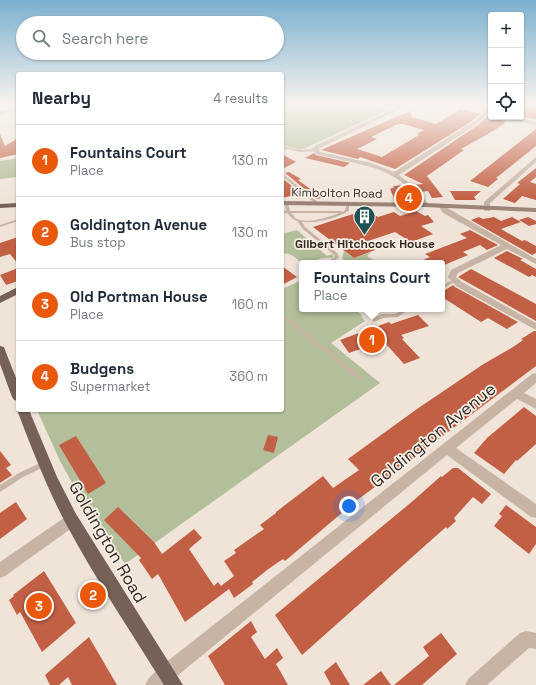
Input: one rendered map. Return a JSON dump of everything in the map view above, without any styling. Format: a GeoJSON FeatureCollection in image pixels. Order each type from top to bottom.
{"type":"FeatureCollection","features":[{"type":"Feature","properties":{"kind":"main road","name":"Kimbolton Road"},"geometry":{"type":"LineString","coordinates":[[284,203],[536,210]]}},
{"type":"Feature","properties":{"kind":"main road"},"geometry":{"type":"LineString","coordinates":[[0,206],[16,205]]}},
{"type":"Feature","properties":{"kind":"main road"},"geometry":{"type":"LineString","coordinates":[[0,293],[16,291]]}},
{"type":"Feature","properties":{"kind":"main road"},"geometry":{"type":"LineString","coordinates":[[0,300],[16,292]]}},
{"type":"Feature","properties":{"kind":"main road"},"geometry":{"type":"LineString","coordinates":[[1,357],[16,392]]}},
{"type":"Feature","properties":{"kind":"main road","name":"Goldington Road"},"geometry":{"type":"LineString","coordinates":[[24,412],[44,464],[71,520],[115,593],[170,679]]}},
{"type":"Feature","properties":{"kind":"street"},"geometry":{"type":"LineString","coordinates":[[340,136],[319,146],[316,150],[321,154],[365,163],[394,175],[415,191],[425,206]]}},
{"type":"Feature","properties":{"kind":"street"},"geometry":{"type":"LineString","coordinates":[[394,175],[454,136]]}},
{"type":"Feature","properties":{"kind":"street"},"geometry":{"type":"LineString","coordinates":[[487,209],[486,203],[536,159]]}},
{"type":"Feature","properties":{"kind":"street"},"geometry":{"type":"LineString","coordinates":[[443,207],[446,211],[536,262]]}},
{"type":"Feature","properties":{"kind":"street"},"geometry":{"type":"LineString","coordinates":[[506,246],[454,272],[452,277],[454,281],[536,327]]}},
{"type":"Feature","properties":{"kind":"street","name":"Goldington Avenue"},"geometry":{"type":"LineString","coordinates":[[154,685],[170,679],[446,448],[536,377]]}},
{"type":"Feature","properties":{"kind":"street"},"geometry":{"type":"LineString","coordinates":[[516,393],[536,405]]}},
{"type":"Feature","properties":{"kind":"street"},"geometry":{"type":"LineString","coordinates":[[446,448],[536,512]]}},
{"type":"Feature","properties":{"kind":"street"},"geometry":{"type":"LineString","coordinates":[[0,571],[71,520]]}},
{"type":"Feature","properties":{"kind":"street"},"geometry":{"type":"LineString","coordinates":[[483,682],[526,639],[536,641]]}},
{"type":"Feature","properties":{"kind":"lane"},"geometry":{"type":"LineString","coordinates":[[284,147],[300,151],[316,150]]}},
{"type":"Feature","properties":{"kind":"lane"},"geometry":{"type":"LineString","coordinates":[[284,176],[318,204]]}},
{"type":"Feature","properties":{"kind":"lane"},"geometry":{"type":"LineString","coordinates":[[284,203],[288,212],[299,221],[304,228],[336,254],[337,257],[332,260]]}},
{"type":"Feature","properties":{"kind":"lane"},"geometry":{"type":"LineString","coordinates":[[299,221],[320,221],[347,211],[348,204]]}},
{"type":"Feature","properties":{"kind":"lane"},"geometry":{"type":"LineString","coordinates":[[284,212],[344,212]]}},
{"type":"Feature","properties":{"kind":"lane"},"geometry":{"type":"LineString","coordinates":[[0,226],[16,221]]}},
{"type":"Feature","properties":{"kind":"lane"},"geometry":{"type":"LineString","coordinates":[[445,286],[454,281]]}},
{"type":"Feature","properties":{"kind":"lane"},"geometry":{"type":"LineString","coordinates":[[374,320],[382,316],[396,316],[402,312]]}},
{"type":"Feature","properties":{"kind":"lane"},"geometry":{"type":"LineString","coordinates":[[284,317],[359,378]]}},
{"type":"Feature","properties":{"kind":"lane"},"geometry":{"type":"LineString","coordinates":[[0,489],[21,475],[44,464]]}},
{"type":"Feature","properties":{"kind":"green space"},"geometry":{"type":"Polygon","coordinates":[[[284,136],[332,136],[301,150],[284,146],[284,136]]]}},
{"type":"Feature","properties":{"kind":"green space"},"geometry":{"type":"Polygon","coordinates":[[[16,158],[16,177],[0,179],[0,161],[16,158]]]}},
{"type":"Feature","properties":{"kind":"green space"},"geometry":{"type":"Polygon","coordinates":[[[297,230],[327,256],[332,254],[334,257],[316,260],[299,260],[299,261],[294,256],[284,253],[284,233],[297,230]]]}},
{"type":"Feature","properties":{"kind":"green space"},"geometry":{"type":"Polygon","coordinates":[[[344,251],[354,258],[371,252],[367,256],[373,260],[345,260],[342,258],[344,251]]]}},
{"type":"Feature","properties":{"kind":"green space"},"geometry":{"type":"Polygon","coordinates":[[[299,281],[299,312],[358,312],[362,315],[361,316],[365,321],[331,343],[380,383],[125,564],[81,499],[60,461],[38,412],[284,412],[284,288],[299,281]]]}},
{"type":"Feature","properties":{"kind":"building"},"geometry":{"type":"Polygon","coordinates":[[[0,136],[5,146],[16,139],[16,154],[0,158],[0,136]]]}},
{"type":"Feature","properties":{"kind":"building"},"geometry":{"type":"Polygon","coordinates":[[[353,136],[373,136],[371,137],[377,139],[357,149],[382,157],[417,136],[448,136],[395,169],[360,157],[358,159],[321,150],[353,136]]]}},
{"type":"Feature","properties":{"kind":"building"},"geometry":{"type":"Polygon","coordinates":[[[462,136],[484,136],[461,149],[464,150],[427,176],[443,197],[432,198],[428,191],[420,192],[413,185],[423,184],[404,175],[462,136]]]}},
{"type":"Feature","properties":{"kind":"building"},"geometry":{"type":"Polygon","coordinates":[[[527,136],[536,136],[536,146],[496,178],[498,179],[488,187],[470,181],[527,136]]]}},
{"type":"Feature","properties":{"kind":"building"},"geometry":{"type":"Polygon","coordinates":[[[314,153],[316,155],[350,163],[344,167],[305,158],[314,153]]]}},
{"type":"Feature","properties":{"kind":"building"},"geometry":{"type":"Polygon","coordinates":[[[284,155],[296,162],[284,168],[284,155]]]}},
{"type":"Feature","properties":{"kind":"building"},"geometry":{"type":"Polygon","coordinates":[[[536,168],[536,177],[530,182],[536,184],[536,200],[522,196],[515,203],[503,199],[520,184],[517,183],[536,168]]]}},
{"type":"Feature","properties":{"kind":"building"},"geometry":{"type":"Polygon","coordinates":[[[289,172],[301,179],[298,180],[313,191],[316,190],[325,197],[317,199],[285,173],[289,172]]]}},
{"type":"Feature","properties":{"kind":"building"},"geometry":{"type":"Polygon","coordinates":[[[284,180],[303,195],[297,197],[295,195],[284,198],[284,180]]]}},
{"type":"Feature","properties":{"kind":"building"},"geometry":{"type":"Polygon","coordinates":[[[403,185],[416,200],[395,200],[390,189],[394,187],[393,186],[403,185]]]}},
{"type":"Feature","properties":{"kind":"building"},"geometry":{"type":"Polygon","coordinates":[[[371,190],[379,195],[368,199],[360,194],[371,190]]]}},
{"type":"Feature","properties":{"kind":"building"},"geometry":{"type":"Polygon","coordinates":[[[450,191],[481,191],[474,197],[476,200],[455,200],[450,191]]]}},
{"type":"Feature","properties":{"kind":"building"},"geometry":{"type":"Polygon","coordinates":[[[416,211],[425,216],[428,215],[434,222],[421,226],[433,234],[411,242],[395,232],[365,242],[375,250],[354,258],[313,227],[353,214],[359,219],[373,214],[378,217],[394,212],[400,216],[416,211]]]}},
{"type":"Feature","properties":{"kind":"building"},"geometry":{"type":"Polygon","coordinates":[[[479,217],[483,219],[494,217],[501,221],[512,217],[521,222],[501,229],[522,241],[525,240],[536,246],[536,253],[532,255],[471,220],[479,217]]]}},
{"type":"Feature","properties":{"kind":"building"},"geometry":{"type":"Polygon","coordinates":[[[528,217],[536,221],[536,224],[529,226],[519,220],[528,217]]]}},
{"type":"Feature","properties":{"kind":"building"},"geometry":{"type":"Polygon","coordinates":[[[470,230],[498,245],[487,250],[480,245],[463,252],[468,255],[445,265],[445,260],[423,260],[430,257],[425,254],[467,238],[460,234],[470,230]]]}},
{"type":"Feature","properties":{"kind":"building"},"geometry":{"type":"Polygon","coordinates":[[[16,238],[16,262],[10,254],[0,257],[0,243],[16,238]]]}},
{"type":"Feature","properties":{"kind":"building"},"geometry":{"type":"Polygon","coordinates":[[[507,251],[523,259],[520,260],[536,269],[536,277],[532,275],[529,277],[494,258],[507,251]]]}},
{"type":"Feature","properties":{"kind":"building"},"geometry":{"type":"Polygon","coordinates":[[[284,267],[297,277],[284,284],[284,267]]]}},
{"type":"Feature","properties":{"kind":"building"},"geometry":{"type":"Polygon","coordinates":[[[16,269],[16,282],[6,285],[0,275],[16,269]]]}},
{"type":"Feature","properties":{"kind":"building"},"geometry":{"type":"Polygon","coordinates":[[[471,269],[536,304],[536,321],[458,277],[471,269]]]}},
{"type":"Feature","properties":{"kind":"building"},"geometry":{"type":"Polygon","coordinates":[[[453,285],[518,322],[507,329],[488,318],[481,322],[445,299],[445,290],[453,285]]]}},
{"type":"Feature","properties":{"kind":"building"},"geometry":{"type":"Polygon","coordinates":[[[418,315],[429,326],[401,335],[404,338],[402,339],[420,358],[404,364],[386,344],[382,345],[380,342],[349,353],[340,340],[389,322],[391,324],[418,315]]]}},
{"type":"Feature","properties":{"kind":"building"},"geometry":{"type":"Polygon","coordinates":[[[536,331],[536,366],[356,501],[285,561],[283,559],[267,570],[252,582],[253,584],[234,598],[229,589],[185,622],[158,574],[152,579],[139,560],[141,558],[104,520],[118,507],[154,542],[162,554],[194,529],[202,538],[189,549],[214,586],[218,582],[221,586],[234,576],[224,561],[236,553],[234,550],[264,529],[260,525],[323,476],[333,488],[359,470],[348,459],[417,409],[482,365],[513,347],[523,340],[521,339],[536,331]]]}},
{"type":"Feature","properties":{"kind":"building"},"geometry":{"type":"Polygon","coordinates":[[[524,407],[536,416],[536,444],[517,461],[516,460],[504,474],[474,453],[487,438],[524,407]]]}},
{"type":"Feature","properties":{"kind":"building"},"geometry":{"type":"Polygon","coordinates":[[[268,435],[278,437],[274,453],[263,450],[268,435]]]}},
{"type":"Feature","properties":{"kind":"building"},"geometry":{"type":"Polygon","coordinates":[[[76,436],[106,483],[88,494],[59,445],[76,436]]]}},
{"type":"Feature","properties":{"kind":"building"},"geometry":{"type":"Polygon","coordinates":[[[0,451],[11,465],[6,468],[12,475],[0,483],[0,451]]]}},
{"type":"Feature","properties":{"kind":"building"},"geometry":{"type":"Polygon","coordinates":[[[453,468],[458,468],[491,494],[482,504],[473,497],[454,518],[456,521],[447,529],[446,527],[302,655],[275,615],[441,476],[442,477],[453,468]]]}},
{"type":"Feature","properties":{"kind":"building"},"geometry":{"type":"Polygon","coordinates":[[[16,502],[27,519],[0,539],[0,513],[16,502]]]}},
{"type":"Feature","properties":{"kind":"building"},"geometry":{"type":"Polygon","coordinates":[[[506,505],[536,527],[536,544],[529,554],[494,526],[502,516],[499,514],[506,505]]]}},
{"type":"Feature","properties":{"kind":"building"},"geometry":{"type":"Polygon","coordinates":[[[44,571],[76,623],[42,652],[20,612],[17,615],[9,600],[14,596],[13,595],[44,571]]]}},
{"type":"Feature","properties":{"kind":"building"},"geometry":{"type":"Polygon","coordinates":[[[251,621],[257,632],[251,637],[265,659],[277,648],[283,658],[276,664],[288,685],[225,685],[208,656],[251,621]]]}},
{"type":"Feature","properties":{"kind":"building"},"geometry":{"type":"Polygon","coordinates":[[[441,633],[457,654],[422,685],[394,685],[429,656],[423,647],[441,633]]]}},
{"type":"Feature","properties":{"kind":"building"},"geometry":{"type":"Polygon","coordinates":[[[89,637],[117,685],[72,685],[68,677],[59,685],[50,685],[45,675],[89,637]]]}},
{"type":"Feature","properties":{"kind":"building"},"geometry":{"type":"Polygon","coordinates":[[[336,662],[350,685],[331,685],[324,672],[336,662]]]}},
{"type":"Feature","properties":{"kind":"building"},"geometry":{"type":"Polygon","coordinates":[[[381,671],[391,685],[363,685],[381,671]]]}},
{"type":"Feature","properties":{"kind":"place","name":"Budgens"},"geometry":{"type":"Point","coordinates":[409,198]}},
{"type":"Feature","properties":{"kind":"place","name":"Gilbert Hitchcock House"},"geometry":{"type":"Point","coordinates":[365,236]}},
{"type":"Feature","properties":{"kind":"place","name":"Fountains Court"},"geometry":{"type":"Point","coordinates":[372,340]}},
{"type":"Feature","properties":{"kind":"place","name":"Goldington Avenue"},"geometry":{"type":"Point","coordinates":[93,595]}},
{"type":"Feature","properties":{"kind":"place","name":"Old Portman House"},"geometry":{"type":"Point","coordinates":[39,606]}}]}
